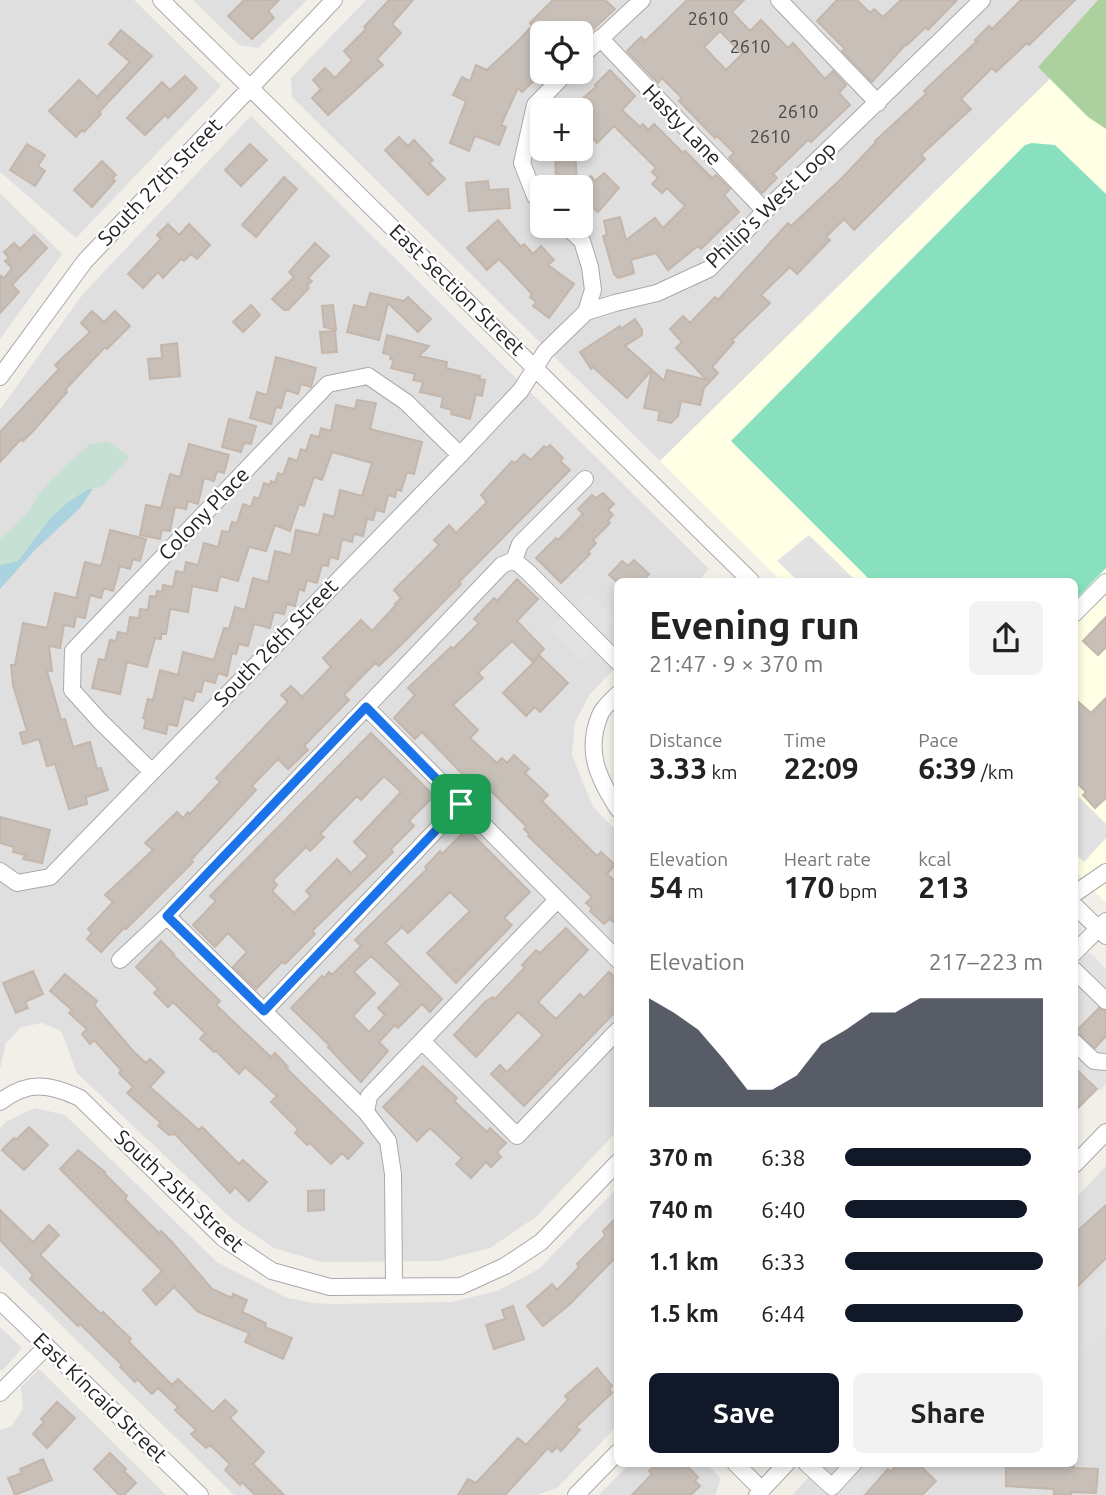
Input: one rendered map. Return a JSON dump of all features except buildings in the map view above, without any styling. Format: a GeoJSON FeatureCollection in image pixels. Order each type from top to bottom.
{"type":"FeatureCollection","features":[{"type":"Feature","properties":{"kind":"street","name":"East Section Street"},"geometry":{"type":"LineString","coordinates":[[161,0],[536,367],[740,577]]}},
{"type":"Feature","properties":{"kind":"street","name":"South 27th Street"},"geometry":{"type":"LineString","coordinates":[[0,377],[85,261],[334,0]]}},
{"type":"Feature","properties":{"kind":"street"},"geometry":{"type":"LineString","coordinates":[[593,45],[642,0]]}},
{"type":"Feature","properties":{"kind":"street"},"geometry":{"type":"LineString","coordinates":[[779,0],[878,103]]}},
{"type":"Feature","properties":{"kind":"street","name":"Philip's West Loop"},"geometry":{"type":"LineString","coordinates":[[536,367],[545,352],[586,312],[657,293],[709,269],[982,0]]}},
{"type":"Feature","properties":{"kind":"street","name":"Hasty Lane"},"geometry":{"type":"LineString","coordinates":[[600,38],[765,211]]}},
{"type":"Feature","properties":{"kind":"street"},"geometry":{"type":"LineString","coordinates":[[530,183],[522,163],[535,105],[555,84]]}},
{"type":"Feature","properties":{"kind":"street"},"geometry":{"type":"LineString","coordinates":[[579,238],[590,267],[593,290],[586,312]]}},
{"type":"Feature","properties":{"kind":"street","name":"South 26th Street"},"geometry":{"type":"LineString","coordinates":[[0,871],[17,883],[50,877],[460,455],[521,390],[536,367]]}},
{"type":"Feature","properties":{"kind":"street","name":"Colony Place"},"geometry":{"type":"LineString","coordinates":[[152,771],[72,690],[73,651],[328,384],[368,376],[406,402],[460,455]]}},
{"type":"Feature","properties":{"kind":"street"},"geometry":{"type":"LineString","coordinates":[[514,561],[520,544],[585,479]]}},
{"type":"Feature","properties":{"kind":"street"},"geometry":{"type":"LineString","coordinates":[[514,561],[614,658]]}},
{"type":"Feature","properties":{"kind":"street"},"geometry":{"type":"LineString","coordinates":[[120,960],[167,916],[502,565],[514,561]]}},
{"type":"Feature","properties":{"kind":"street"},"geometry":{"type":"LineString","coordinates":[[1078,610],[1106,582]]}},
{"type":"Feature","properties":{"kind":"street"},"geometry":{"type":"LineString","coordinates":[[614,698],[600,713],[592,751],[602,785],[614,803]]}},
{"type":"Feature","properties":{"kind":"street"},"geometry":{"type":"LineString","coordinates":[[366,707],[614,956]]}},
{"type":"Feature","properties":{"kind":"street"},"geometry":{"type":"LineString","coordinates":[[264,1011],[461,804]]}},
{"type":"Feature","properties":{"kind":"street"},"geometry":{"type":"LineString","coordinates":[[1078,891],[1106,872]]}},
{"type":"Feature","properties":{"kind":"street"},"geometry":{"type":"LineString","coordinates":[[366,1112],[369,1096],[557,900]]}},
{"type":"Feature","properties":{"kind":"street"},"geometry":{"type":"LineString","coordinates":[[1078,908],[1103,928],[1078,950]]}},
{"type":"Feature","properties":{"kind":"street"},"geometry":{"type":"LineString","coordinates":[[167,916],[366,1112],[388,1141],[393,1174],[394,1286]]}},
{"type":"Feature","properties":{"kind":"street"},"geometry":{"type":"LineString","coordinates":[[1078,974],[1106,1001]]}},
{"type":"Feature","properties":{"kind":"street"},"geometry":{"type":"LineString","coordinates":[[422,1041],[517,1136],[614,1034]]}},
{"type":"Feature","properties":{"kind":"street"},"geometry":{"type":"LineString","coordinates":[[1078,1046],[1094,1061],[1104,1060]]}},
{"type":"Feature","properties":{"kind":"street","name":"South 25th Street"},"geometry":{"type":"LineString","coordinates":[[0,1102],[8,1096],[37,1085],[60,1088],[80,1098],[223,1238],[272,1271],[330,1287],[461,1286],[505,1266],[541,1242],[614,1166]]}},
{"type":"Feature","properties":{"kind":"street"},"geometry":{"type":"LineString","coordinates":[[1078,1161],[1106,1132]]}},
{"type":"Feature","properties":{"kind":"street","name":"East Kincaid Street"},"geometry":{"type":"LineString","coordinates":[[0,1301],[200,1495]]}},
{"type":"Feature","properties":{"kind":"street"},"geometry":{"type":"LineString","coordinates":[[0,1393],[46,1347]]}},
{"type":"Feature","properties":{"kind":"street"},"geometry":{"type":"LineString","coordinates":[[576,1495],[614,1456]]}},
{"type":"Feature","properties":{"kind":"street"},"geometry":{"type":"LineString","coordinates":[[738,1467],[760,1492],[783,1467]]}},
{"type":"Feature","properties":{"kind":"street"},"geometry":{"type":"LineString","coordinates":[[810,1467],[832,1487],[850,1467]]}},
{"type":"Feature","properties":{"kind":"shaded area"},"geometry":{"type":"Polygon","coordinates":[[[0,0],[134,0],[221,86],[76,238],[0,172],[0,0]]]}},
{"type":"Feature","properties":{"kind":"shaded area"},"geometry":{"type":"Polygon","coordinates":[[[193,0],[307,0],[258,48],[239,45],[193,0]]]}},
{"type":"Feature","properties":{"kind":"shaded area"},"geometry":{"type":"Polygon","coordinates":[[[366,0],[1106,0],[1106,24],[660,461],[292,97],[291,78],[366,0]]]}},
{"type":"Feature","properties":{"kind":"shaded area"},"geometry":{"type":"Polygon","coordinates":[[[1106,24],[1106,903],[1078,874],[1078,578],[778,578],[660,461],[1106,24]]]}},
{"type":"Feature","properties":{"kind":"shaded area"},"geometry":{"type":"Polygon","coordinates":[[[251,116],[709,569],[701,578],[614,578],[614,669],[590,694],[575,722],[572,755],[593,807],[614,828],[614,1134],[536,1217],[490,1248],[440,1261],[321,1262],[274,1248],[234,1221],[77,1073],[61,1031],[42,1023],[21,1027],[6,1043],[0,1069],[0,410],[83,294],[251,116]]]}},
{"type":"Feature","properties":{"kind":"shaded area"},"geometry":{"type":"Polygon","coordinates":[[[0,193],[62,254],[0,339],[0,193]]]}},
{"type":"Feature","properties":{"kind":"shaded area"},"geometry":{"type":"Polygon","coordinates":[[[108,441],[129,457],[102,487],[88,489],[18,561],[0,565],[0,539],[27,514],[39,494],[90,444],[108,441]]]}},
{"type":"Feature","properties":{"kind":"shaded area"},"geometry":{"type":"Polygon","coordinates":[[[809,535],[853,578],[795,578],[777,561],[809,535]]]}},
{"type":"Feature","properties":{"kind":"shaded area"},"geometry":{"type":"Polygon","coordinates":[[[589,593],[614,617],[614,621],[594,649],[582,660],[549,628],[589,593]]]}},
{"type":"Feature","properties":{"kind":"shaded area"},"geometry":{"type":"Polygon","coordinates":[[[1078,796],[1106,824],[1106,838],[1084,862],[1078,856],[1078,796]]]}},
{"type":"Feature","properties":{"kind":"shaded area"},"geometry":{"type":"Polygon","coordinates":[[[1078,947],[1094,956],[1106,970],[1106,1084],[1100,1091],[1078,1069],[1078,947]]]}},
{"type":"Feature","properties":{"kind":"shaded area"},"geometry":{"type":"Polygon","coordinates":[[[35,1108],[65,1115],[217,1262],[287,1298],[314,1303],[451,1302],[497,1291],[539,1269],[614,1191],[614,1429],[557,1488],[537,1495],[234,1495],[0,1265],[0,1128],[7,1121],[35,1108]]]}},
{"type":"Feature","properties":{"kind":"shaded area"},"geometry":{"type":"Polygon","coordinates":[[[1106,1166],[1106,1495],[792,1495],[818,1467],[1078,1467],[1078,1196],[1106,1166]]]}},
{"type":"Feature","properties":{"kind":"shaded area"},"geometry":{"type":"Polygon","coordinates":[[[1106,1266],[1106,1330],[1078,1360],[1078,1295],[1106,1266]]]}},
{"type":"Feature","properties":{"kind":"shaded area"},"geometry":{"type":"Polygon","coordinates":[[[0,1327],[22,1348],[3,1370],[0,1370],[0,1327]]]}},
{"type":"Feature","properties":{"kind":"shaded area"},"geometry":{"type":"Polygon","coordinates":[[[39,1369],[166,1495],[0,1495],[0,1430],[12,1426],[23,1408],[21,1387],[39,1369]]]}},
{"type":"Feature","properties":{"kind":"shaded area"},"geometry":{"type":"Polygon","coordinates":[[[626,1467],[710,1467],[721,1479],[715,1495],[599,1495],[626,1467]]]}},
{"type":"Feature","properties":{"kind":"shaded area"},"geometry":{"type":"Polygon","coordinates":[[[835,1467],[883,1467],[858,1495],[815,1495],[815,1481],[835,1471],[835,1467]]]}},
{"type":"Feature","properties":{"kind":"green space"},"geometry":{"type":"Polygon","coordinates":[[[1098,0],[1106,0],[1106,129],[1088,117],[1038,67],[1098,0]]]}},
{"type":"Feature","properties":{"kind":"green space"},"geometry":{"type":"Polygon","coordinates":[[[1025,145],[1055,145],[1106,194],[1106,568],[1078,597],[1078,578],[868,578],[731,441],[1025,145]]]}},
{"type":"Feature","properties":{"kind":"water"},"geometry":{"type":"Polygon","coordinates":[[[88,489],[93,489],[80,508],[34,551],[0,589],[0,565],[18,561],[49,520],[67,503],[88,489]]]}},
{"type":"Feature","properties":{"kind":"route"},"geometry":{"type":"LineString","coordinates":[[366,707],[461,804],[264,1011],[167,916],[366,707]]}}]}
